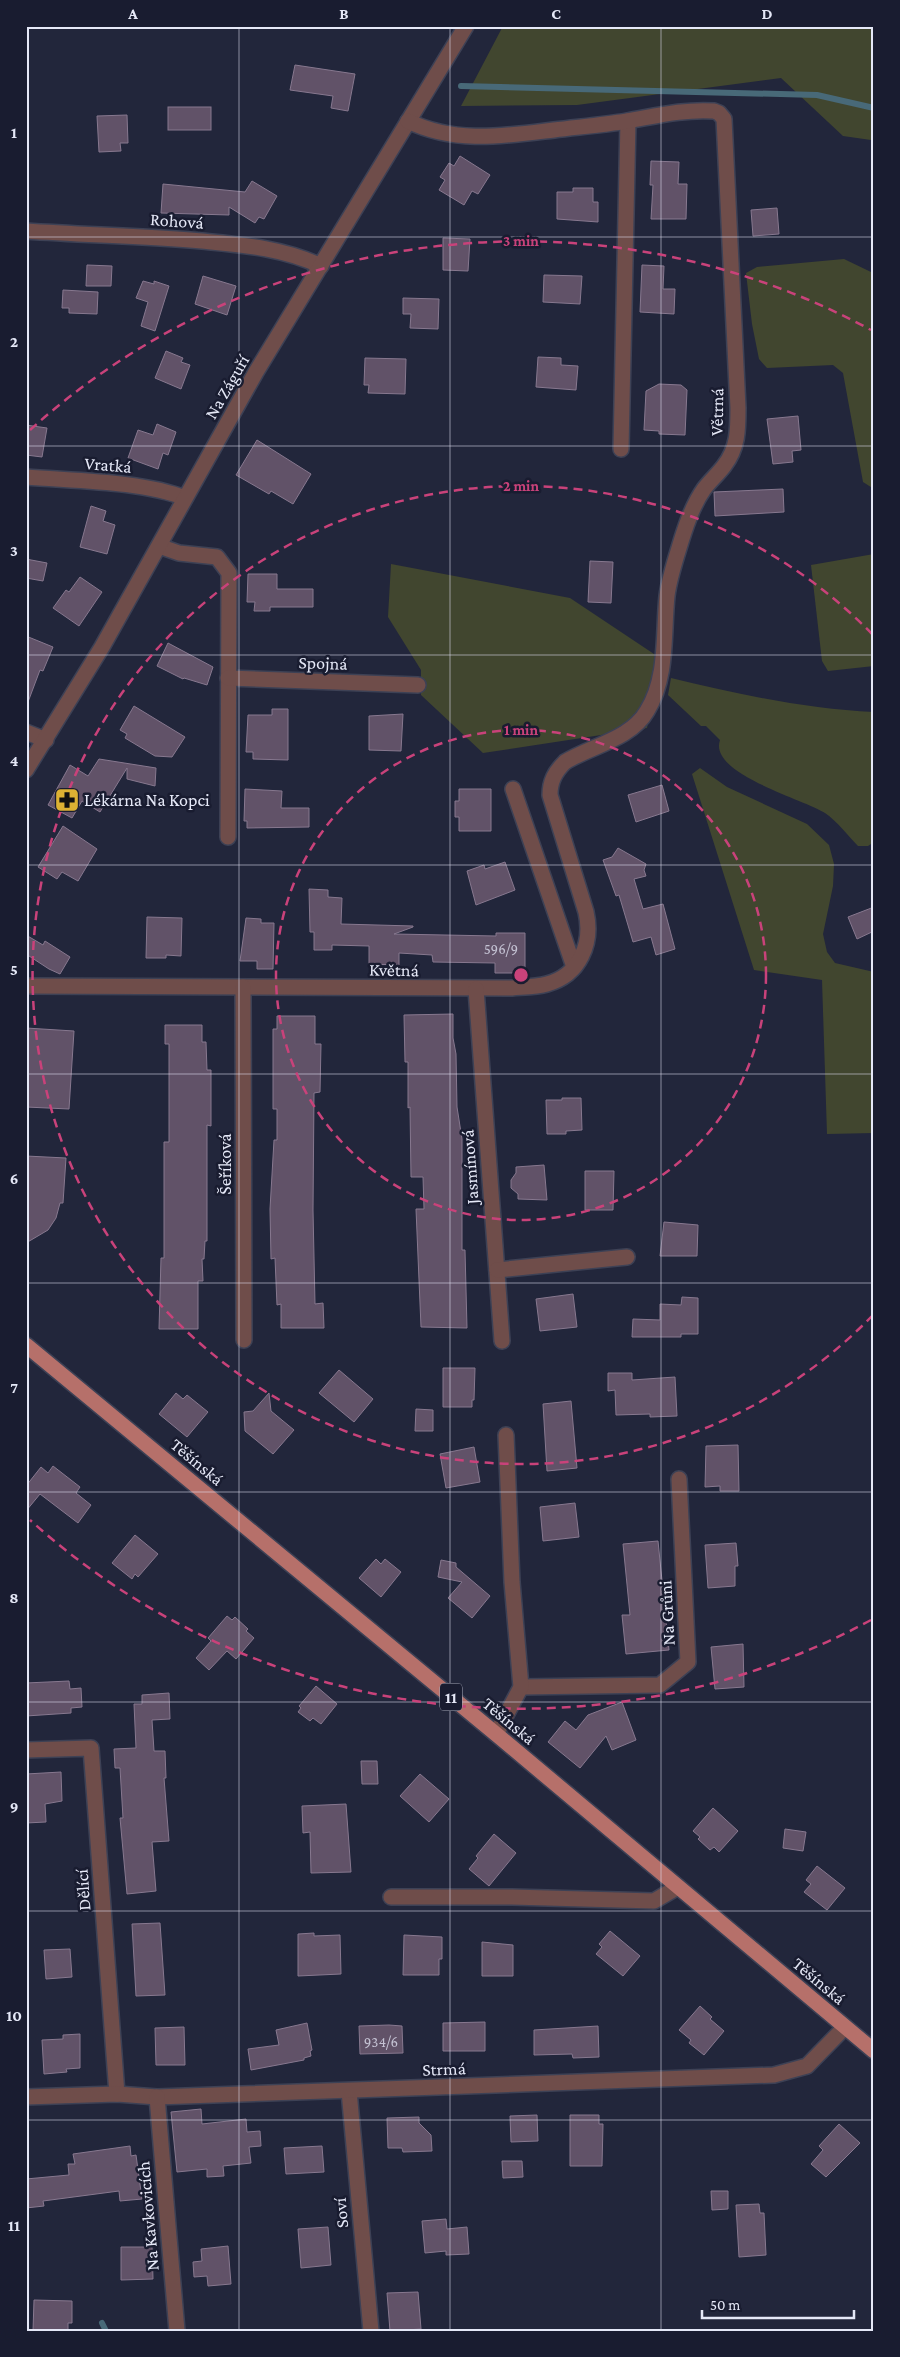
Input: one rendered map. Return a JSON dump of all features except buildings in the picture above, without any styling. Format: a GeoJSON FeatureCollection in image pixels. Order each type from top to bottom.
{"type":"FeatureCollection","features":[{"type":"Feature","properties":{"kind":"main road","name":"Těšínská"},"geometry":{"type":"LineString","coordinates":[[26,1345],[496,1734],[874,2051]]}},
{"type":"Feature","properties":{"kind":"street","name":"Na Záguří"},"geometry":{"type":"LineString","coordinates":[[26,770],[102,647],[256,372],[466,26]]}},
{"type":"Feature","properties":{"kind":"street","name":"Větrná"},"geometry":{"type":"LineString","coordinates":[[408,121],[442,134],[470,137],[500,137],[628,121],[677,111],[714,111],[722,116],[726,134],[738,428],[734,449],[700,497],[679,546],[667,595],[665,650],[657,690],[643,718],[626,732],[565,762],[553,777],[550,795]]}},
{"type":"Feature","properties":{"kind":"street"},"geometry":{"type":"LineString","coordinates":[[621,449],[628,121]]}},
{"type":"Feature","properties":{"kind":"street","name":"Rohová"},"geometry":{"type":"LineString","coordinates":[[26,231],[169,238],[249,245],[281,251],[321,266]]}},
{"type":"Feature","properties":{"kind":"street","name":"Vratká"},"geometry":{"type":"LineString","coordinates":[[26,477],[150,488],[186,498]]}},
{"type":"Feature","properties":{"kind":"street"},"geometry":{"type":"LineString","coordinates":[[159,546],[179,553],[217,557],[229,572],[228,838]]}},
{"type":"Feature","properties":{"kind":"street","name":"Spojná"},"geometry":{"type":"LineString","coordinates":[[228,678],[418,685]]}},
{"type":"Feature","properties":{"kind":"street"},"geometry":{"type":"LineString","coordinates":[[26,732],[46,740]]}},
{"type":"Feature","properties":{"kind":"street"},"geometry":{"type":"LineString","coordinates":[[514,789],[574,967]]}},
{"type":"Feature","properties":{"kind":"street","name":"Květná"},"geometry":{"type":"LineString","coordinates":[[26,986],[476,989],[542,985],[558,979],[574,967],[586,948],[588,922],[550,795]]}},
{"type":"Feature","properties":{"kind":"street","name":"Šeříková"},"geometry":{"type":"LineString","coordinates":[[243,987],[244,1340]]}},
{"type":"Feature","properties":{"kind":"street","name":"Jasmínová"},"geometry":{"type":"LineString","coordinates":[[476,989],[502,1341]]}},
{"type":"Feature","properties":{"kind":"street"},"geometry":{"type":"LineString","coordinates":[[497,1270],[627,1257]]}},
{"type":"Feature","properties":{"kind":"street"},"geometry":{"type":"LineString","coordinates":[[496,1734],[521,1687],[512,1582],[506,1435]]}},
{"type":"Feature","properties":{"kind":"street","name":"Na Grůni"},"geometry":{"type":"LineString","coordinates":[[521,1687],[660,1685],[688,1662],[679,1479]]}},
{"type":"Feature","properties":{"kind":"street","name":"Dělící"},"geometry":{"type":"LineString","coordinates":[[26,1750],[91,1748],[117,2094]]}},
{"type":"Feature","properties":{"kind":"street"},"geometry":{"type":"LineString","coordinates":[[391,1897],[654,1900],[678,1887]]}},
{"type":"Feature","properties":{"kind":"street","name":"Strmá"},"geometry":{"type":"LineString","coordinates":[[26,2097],[117,2094],[157,2097],[774,2075],[807,2066],[845,2027]]}},
{"type":"Feature","properties":{"kind":"street","name":"Soví"},"geometry":{"type":"LineString","coordinates":[[349,2091],[371,2331]]}},
{"type":"Feature","properties":{"kind":"street","name":"Na Kavkovicích"},"geometry":{"type":"LineString","coordinates":[[157,2097],[177,2331]]}},
{"type":"Feature","properties":{"kind":"green space"},"geometry":{"type":"Polygon","coordinates":[[[503,26],[874,26],[874,172],[871,140],[843,136],[781,78],[577,105],[461,106],[503,26]]]}},
{"type":"Feature","properties":{"kind":"green space"},"geometry":{"type":"Polygon","coordinates":[[[844,259],[871,272],[874,268],[874,489],[863,482],[843,373],[833,365],[767,368],[759,359],[752,324],[746,273],[757,267],[844,259]]]}},
{"type":"Feature","properties":{"kind":"green space"},"geometry":{"type":"Polygon","coordinates":[[[874,554],[874,666],[828,671],[822,661],[811,565],[874,554]]]}},
{"type":"Feature","properties":{"kind":"green space"},"geometry":{"type":"Polygon","coordinates":[[[391,564],[570,598],[660,658],[647,728],[483,753],[421,695],[421,670],[388,617],[391,564]]]}},
{"type":"Feature","properties":{"kind":"green space"},"geometry":{"type":"Polygon","coordinates":[[[671,678],[772,700],[823,708],[874,712],[874,842],[868,846],[858,846],[825,813],[760,784],[728,764],[720,752],[720,740],[706,726],[701,726],[668,695],[671,678]]]}},
{"type":"Feature","properties":{"kind":"green space"},"geometry":{"type":"Polygon","coordinates":[[[700,768],[727,787],[807,824],[829,845],[834,864],[833,886],[823,934],[827,952],[835,963],[874,972],[874,1133],[827,1134],[822,980],[754,970],[692,774],[700,768]]]}},
{"type":"Feature","properties":{"kind":"waterway"},"geometry":{"type":"LineString","coordinates":[[461,86],[817,95],[874,108]]}},
{"type":"Feature","properties":{"kind":"waterway"},"geometry":{"type":"LineString","coordinates":[[102,2323],[106,2331]]}},
{"type":"Feature","properties":{"kind":"place","name":"Lékárna Na Kopci"},"geometry":{"type":"Point","coordinates":[67,800]}}]}
